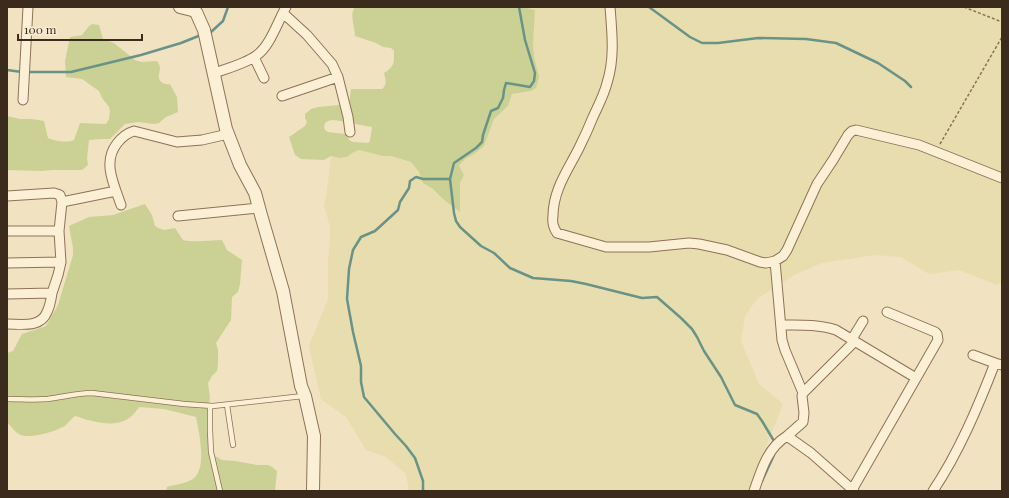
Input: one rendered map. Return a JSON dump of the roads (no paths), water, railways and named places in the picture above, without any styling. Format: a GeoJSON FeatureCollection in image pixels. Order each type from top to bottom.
{"type":"FeatureCollection","features":[{"type":"Feature","properties":{"kind":"street"},"geometry":{"type":"LineString","coordinates":[[23,100],[28,7]]}},
{"type":"Feature","properties":{"kind":"street"},"geometry":{"type":"LineString","coordinates":[[180,7],[196,12],[205,34],[226,128],[240,165],[258,204],[283,291],[301,386],[305,396],[314,436],[314,491]]}},
{"type":"Feature","properties":{"kind":"street"},"geometry":{"type":"LineString","coordinates":[[610,7],[613,48],[608,82],[580,147],[558,188],[553,206],[553,223],[557,233],[606,247],[649,247],[699,244],[727,250],[760,262],[766,263],[775,261],[783,256],[787,250],[817,184],[848,135],[852,131],[859,130],[919,145],[1002,178]]}},
{"type":"Feature","properties":{"kind":"street"},"geometry":{"type":"LineString","coordinates":[[214,73],[242,63],[258,55],[266,47],[284,10],[332,64],[338,77],[348,117],[350,132]]}},
{"type":"Feature","properties":{"kind":"street"},"geometry":{"type":"LineString","coordinates":[[254,57],[264,78]]}},
{"type":"Feature","properties":{"kind":"street"},"geometry":{"type":"LineString","coordinates":[[282,96],[338,77]]}},
{"type":"Feature","properties":{"kind":"street"},"geometry":{"type":"LineString","coordinates":[[121,205],[110,167],[110,157],[122,137],[134,131],[177,142],[202,140],[228,134]]}},
{"type":"Feature","properties":{"kind":"street"},"geometry":{"type":"LineString","coordinates":[[62,202],[116,191]]}},
{"type":"Feature","properties":{"kind":"street"},"geometry":{"type":"LineString","coordinates":[[7,196],[54,193],[60,195],[62,202],[59,231],[61,262],[47,313],[43,320],[32,324],[7,324]]}},
{"type":"Feature","properties":{"kind":"street"},"geometry":{"type":"LineString","coordinates":[[178,216],[259,208]]}},
{"type":"Feature","properties":{"kind":"street"},"geometry":{"type":"LineString","coordinates":[[7,231],[59,231]]}},
{"type":"Feature","properties":{"kind":"street"},"geometry":{"type":"LineString","coordinates":[[754,491],[763,466],[775,446],[802,422],[804,413],[803,393],[782,340],[775,261]]}},
{"type":"Feature","properties":{"kind":"street"},"geometry":{"type":"LineString","coordinates":[[7,263],[61,262]]}},
{"type":"Feature","properties":{"kind":"street"},"geometry":{"type":"LineString","coordinates":[[7,294],[52,293]]}},
{"type":"Feature","properties":{"kind":"street"},"geometry":{"type":"LineString","coordinates":[[787,436],[811,453],[853,490],[938,340],[937,334],[930,330],[887,312]]}},
{"type":"Feature","properties":{"kind":"street"},"geometry":{"type":"LineString","coordinates":[[803,393],[854,340],[863,321]]}},
{"type":"Feature","properties":{"kind":"street"},"geometry":{"type":"LineString","coordinates":[[781,325],[814,325],[836,330],[916,378]]}},
{"type":"Feature","properties":{"kind":"street"},"geometry":{"type":"LineString","coordinates":[[933,491],[947,469],[968,428],[988,380],[998,364],[973,355]]}},
{"type":"Feature","properties":{"kind":"lane"},"geometry":{"type":"LineString","coordinates":[[7,399],[48,399],[92,392],[210,406],[305,396]]}},
{"type":"Feature","properties":{"kind":"lane"},"geometry":{"type":"LineString","coordinates":[[227,405],[233,445]]}},
{"type":"Feature","properties":{"kind":"lane"},"geometry":{"type":"LineString","coordinates":[[210,406],[211,452],[220,491]]}},
{"type":"Feature","properties":{"kind":"waterway"},"geometry":{"type":"LineString","coordinates":[[208,33],[223,21],[228,7]]}},
{"type":"Feature","properties":{"kind":"waterway"},"geometry":{"type":"LineString","coordinates":[[519,7],[525,40],[535,73],[534,81],[530,87],[506,83],[503,98],[498,108],[491,111],[482,142],[454,163],[450,179],[456,221],[460,227],[481,246],[494,253],[510,268],[533,278],[571,281],[642,298],[657,297],[692,329],[721,377],[735,405],[757,414],[774,441],[774,444]]}},
{"type":"Feature","properties":{"kind":"waterway"},"geometry":{"type":"LineString","coordinates":[[649,7],[690,37],[702,43],[718,43],[758,38],[806,39],[836,43],[878,63],[905,81],[911,87]]}},
{"type":"Feature","properties":{"kind":"waterway"},"geometry":{"type":"LineString","coordinates":[[27,72],[71,72],[141,55],[181,43],[201,35]]}},
{"type":"Feature","properties":{"kind":"waterway"},"geometry":{"type":"LineString","coordinates":[[7,70],[22,72]]}},
{"type":"Feature","properties":{"kind":"waterway"},"geometry":{"type":"LineString","coordinates":[[423,491],[423,481],[415,458],[364,397],[361,382],[361,366],[347,299],[349,269],[353,250],[361,237],[375,231],[398,210],[400,202],[409,188],[410,181],[416,177],[423,179],[450,179]]}},
{"type":"Feature","properties":{"kind":"waterway"},"geometry":{"type":"LineString","coordinates":[[762,481],[774,455]]}}]}
